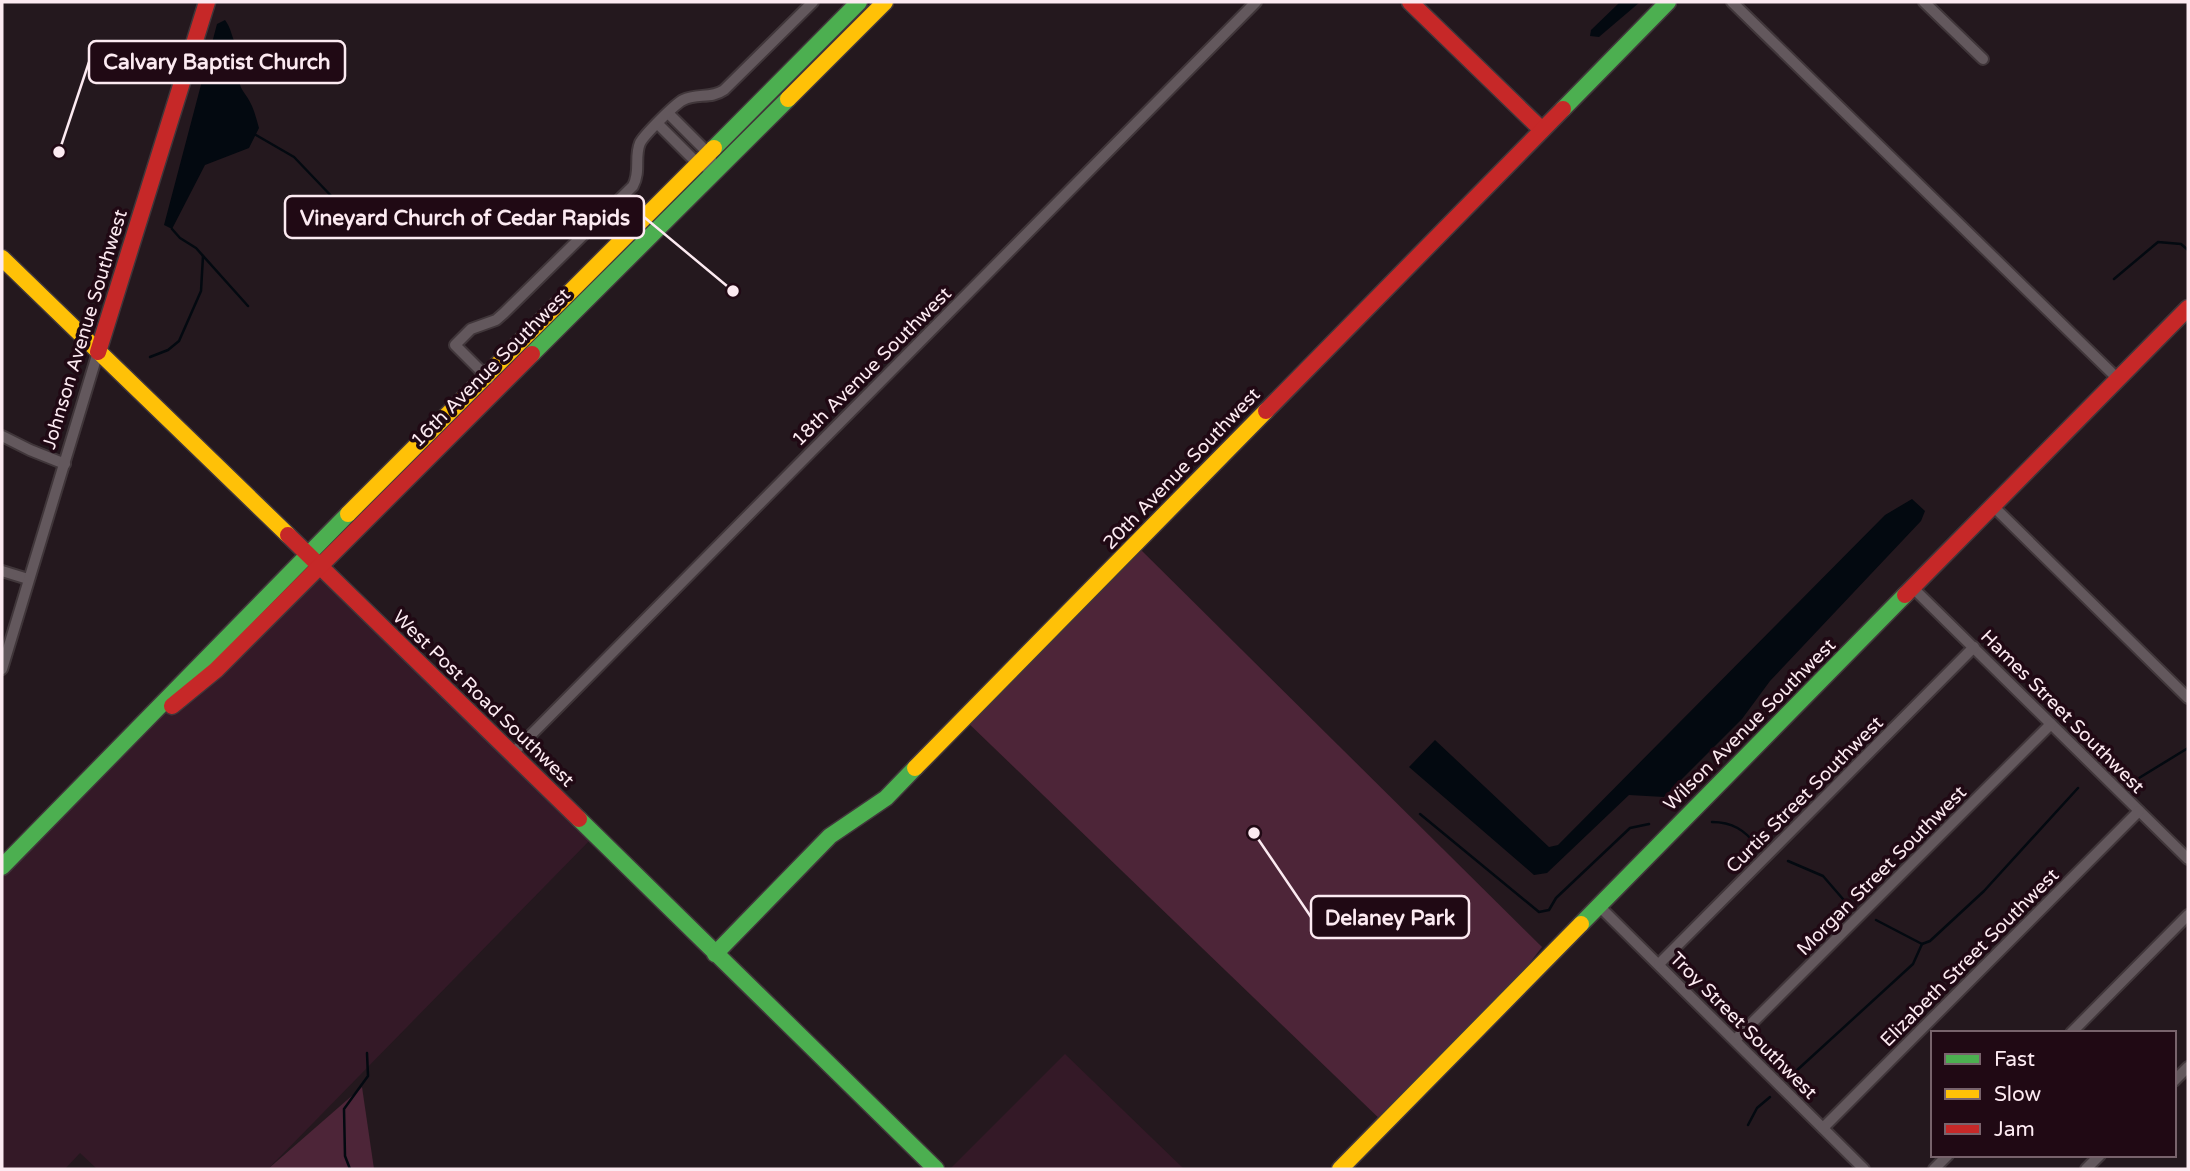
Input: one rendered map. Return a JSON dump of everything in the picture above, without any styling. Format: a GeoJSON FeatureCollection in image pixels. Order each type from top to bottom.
{"type":"FeatureCollection","features":[{"type":"Feature","properties":{"kind":"street","name":"Johnson Avenue Southwest"},"geometry":{"type":"LineString","coordinates":[[2,669],[207,2]]}},
{"type":"Feature","properties":{"kind":"street"},"geometry":{"type":"LineString","coordinates":[[499,388],[455,345],[471,329],[496,320],[504,313],[633,186],[638,177],[640,141],[680,101],[692,96],[717,95],[813,2]]}},
{"type":"Feature","properties":{"kind":"street","name":"16th Avenue Southwest"},"geometry":{"type":"LineString","coordinates":[[2,867],[308,555],[859,2]]}},
{"type":"Feature","properties":{"kind":"street","name":"16th Avenue Southwest"},"geometry":{"type":"LineString","coordinates":[[116,751],[216,670],[885,2]]}},
{"type":"Feature","properties":{"kind":"street","name":"18th Avenue Southwest"},"geometry":{"type":"LineString","coordinates":[[511,755],[1256,2]]}},
{"type":"Feature","properties":{"kind":"street"},"geometry":{"type":"LineString","coordinates":[[1410,2],[1542,130]]}},
{"type":"Feature","properties":{"kind":"street","name":"20th Avenue Southwest"},"geometry":{"type":"LineString","coordinates":[[715,954],[830,836],[886,798],[1668,2]]}},
{"type":"Feature","properties":{"kind":"street"},"geometry":{"type":"LineString","coordinates":[[1732,2],[2118,379]]}},
{"type":"Feature","properties":{"kind":"street"},"geometry":{"type":"LineString","coordinates":[[1924,2],[1983,60]]}},
{"type":"Feature","properties":{"kind":"street"},"geometry":{"type":"LineString","coordinates":[[668,113],[703,158]]}},
{"type":"Feature","properties":{"kind":"street"},"geometry":{"type":"LineString","coordinates":[[658,124],[716,170]]}},
{"type":"Feature","properties":{"kind":"street","name":"West Post Road Southwest"},"geometry":{"type":"LineString","coordinates":[[2,258],[936,1169]]}},
{"type":"Feature","properties":{"kind":"street","name":"Wilson Avenue Southwest"},"geometry":{"type":"LineString","coordinates":[[1340,1169],[2188,308]]}},
{"type":"Feature","properties":{"kind":"street"},"geometry":{"type":"LineString","coordinates":[[2,436],[65,464]]}},
{"type":"Feature","properties":{"kind":"street"},"geometry":{"type":"LineString","coordinates":[[1993,506],[2188,698]]}},
{"type":"Feature","properties":{"kind":"street"},"geometry":{"type":"LineString","coordinates":[[2,571],[28,579]]}},
{"type":"Feature","properties":{"kind":"street","name":"Hames Street Southwest"},"geometry":{"type":"LineString","coordinates":[[1913,588],[2188,859]]}},
{"type":"Feature","properties":{"kind":"street","name":"Curtis Street Southwest"},"geometry":{"type":"LineString","coordinates":[[1659,964],[1974,647]]}},
{"type":"Feature","properties":{"kind":"street","name":"Morgan Street Southwest"},"geometry":{"type":"LineString","coordinates":[[1735,1041],[2051,723]]}},
{"type":"Feature","properties":{"kind":"street","name":"Elizabeth Street Southwest"},"geometry":{"type":"LineString","coordinates":[[1823,1128],[2139,811]]}},
{"type":"Feature","properties":{"kind":"street","name":"Troy Street Southwest"},"geometry":{"type":"LineString","coordinates":[[1599,906],[1864,1169]]}},
{"type":"Feature","properties":{"kind":"street"},"geometry":{"type":"LineString","coordinates":[[2073,1031],[2188,915]]}},
{"type":"Feature","properties":{"kind":"shaded area"},"geometry":{"type":"Polygon","coordinates":[[[1620,2],[1640,2],[1599,37],[1590,36],[1591,30],[1620,2]]]}},
{"type":"Feature","properties":{"kind":"shaded area"},"geometry":{"type":"Polygon","coordinates":[[[225,20],[245,58],[246,65],[240,83],[252,106],[259,128],[249,148],[205,165],[172,229],[164,225],[217,24],[225,20]]]}},
{"type":"Feature","properties":{"kind":"shaded area"},"geometry":{"type":"Polygon","coordinates":[[[1912,499],[1925,511],[1921,521],[1770,681],[1742,719],[1664,797],[1629,795],[1547,873],[1534,875],[1409,767],[1435,740],[1549,847],[1558,845],[1885,515],[1912,499]]]}},
{"type":"Feature","properties":{"kind":"shaded area"},"geometry":{"type":"Polygon","coordinates":[[[1135,544],[1542,947],[1482,1025],[1385,1124],[964,719],[1135,544]]]}},
{"type":"Feature","properties":{"kind":"shaded area"},"geometry":{"type":"Polygon","coordinates":[[[308,555],[594,836],[268,1169],[97,1169],[80,1153],[65,1169],[2,1169],[2,867],[308,555]]]}},
{"type":"Feature","properties":{"kind":"shaded area"},"geometry":{"type":"Polygon","coordinates":[[[1065,1054],[1184,1169],[950,1169],[1065,1054]]]}},
{"type":"Feature","properties":{"kind":"shaded area"},"geometry":{"type":"Polygon","coordinates":[[[362,1087],[374,1169],[268,1169],[362,1087]]]}},
{"type":"Feature","properties":{"kind":"waterway"},"geometry":{"type":"LineString","coordinates":[[256,135],[294,157],[337,202]]}},
{"type":"Feature","properties":{"kind":"waterway"},"geometry":{"type":"LineString","coordinates":[[172,229],[196,248],[248,306]]}},
{"type":"Feature","properties":{"kind":"waterway"},"geometry":{"type":"LineString","coordinates":[[2114,279],[2158,242],[2181,244],[2188,250]]}},
{"type":"Feature","properties":{"kind":"waterway"},"geometry":{"type":"LineString","coordinates":[[150,357],[168,350],[179,341],[201,291],[203,256]]}},
{"type":"Feature","properties":{"kind":"waterway"},"geometry":{"type":"LineString","coordinates":[[2139,778],[2188,748]]}},
{"type":"Feature","properties":{"kind":"waterway"},"geometry":{"type":"LineString","coordinates":[[1876,920],[1922,944],[1930,941],[1984,891],[2078,788]]}},
{"type":"Feature","properties":{"kind":"waterway"},"geometry":{"type":"LineString","coordinates":[[1420,814],[1539,912],[1549,910],[1556,898],[1630,828],[1649,824]]}},
{"type":"Feature","properties":{"kind":"waterway"},"geometry":{"type":"LineString","coordinates":[[1712,822],[1738,828],[1757,846]]}},
{"type":"Feature","properties":{"kind":"waterway"},"geometry":{"type":"LineString","coordinates":[[1788,861],[1823,876],[1849,906]]}},
{"type":"Feature","properties":{"kind":"waterway"},"geometry":{"type":"LineString","coordinates":[[1795,1072],[1913,964],[1922,944]]}},
{"type":"Feature","properties":{"kind":"waterway"},"geometry":{"type":"LineString","coordinates":[[350,1169],[345,1156],[344,1109],[368,1076],[367,1053]]}},
{"type":"Feature","properties":{"kind":"waterway"},"geometry":{"type":"LineString","coordinates":[[1748,1125],[1757,1108],[1770,1097]]}},
{"type":"Feature","properties":{"kind":"traffic: fast"},"geometry":{"type":"LineString","coordinates":[[714,148],[859,2]]}},
{"type":"Feature","properties":{"kind":"traffic: fast"},"geometry":{"type":"LineString","coordinates":[[1563,109],[1668,2]]}},
{"type":"Feature","properties":{"kind":"traffic: fast"},"geometry":{"type":"LineString","coordinates":[[532,354],[788,99]]}},
{"type":"Feature","properties":{"kind":"traffic: fast"},"geometry":{"type":"LineString","coordinates":[[2,867],[348,514]]}},
{"type":"Feature","properties":{"kind":"traffic: fast"},"geometry":{"type":"LineString","coordinates":[[1581,924],[1905,595]]}},
{"type":"Feature","properties":{"kind":"traffic: fast"},"geometry":{"type":"LineString","coordinates":[[715,954],[830,836],[886,798],[915,768]]}},
{"type":"Feature","properties":{"kind":"traffic: fast"},"geometry":{"type":"LineString","coordinates":[[579,819],[936,1169]]}},
{"type":"Feature","properties":{"kind":"traffic: slow"},"geometry":{"type":"LineString","coordinates":[[788,99],[885,2]]}},
{"type":"Feature","properties":{"kind":"traffic: slow"},"geometry":{"type":"LineString","coordinates":[[348,514],[714,148]]}},
{"type":"Feature","properties":{"kind":"traffic: slow"},"geometry":{"type":"LineString","coordinates":[[2,258],[288,535]]}},
{"type":"Feature","properties":{"kind":"traffic: slow"},"geometry":{"type":"LineString","coordinates":[[915,768],[1266,411]]}},
{"type":"Feature","properties":{"kind":"traffic: slow"},"geometry":{"type":"LineString","coordinates":[[1340,1169],[1581,924]]}},
{"type":"Feature","properties":{"kind":"traffic: jam"},"geometry":{"type":"LineString","coordinates":[[98,352],[207,2]]}},
{"type":"Feature","properties":{"kind":"traffic: jam"},"geometry":{"type":"LineString","coordinates":[[1410,2],[1542,130]]}},
{"type":"Feature","properties":{"kind":"traffic: jam"},"geometry":{"type":"LineString","coordinates":[[1266,411],[1563,109]]}},
{"type":"Feature","properties":{"kind":"traffic: jam"},"geometry":{"type":"LineString","coordinates":[[1905,595],[2188,308]]}},
{"type":"Feature","properties":{"kind":"traffic: jam"},"geometry":{"type":"LineString","coordinates":[[172,706],[216,670],[532,354]]}},
{"type":"Feature","properties":{"kind":"traffic: jam"},"geometry":{"type":"LineString","coordinates":[[288,535],[579,819]]}},
{"type":"Feature","properties":{"kind":"place","name":"Calvary Baptist Church"},"geometry":{"type":"Point","coordinates":[59,152]}},
{"type":"Feature","properties":{"kind":"place","name":"Vineyard Church of Cedar Rapids"},"geometry":{"type":"Point","coordinates":[733,291]}},
{"type":"Feature","properties":{"kind":"place","name":"Delaney Park"},"geometry":{"type":"Point","coordinates":[1254,833]}}]}
